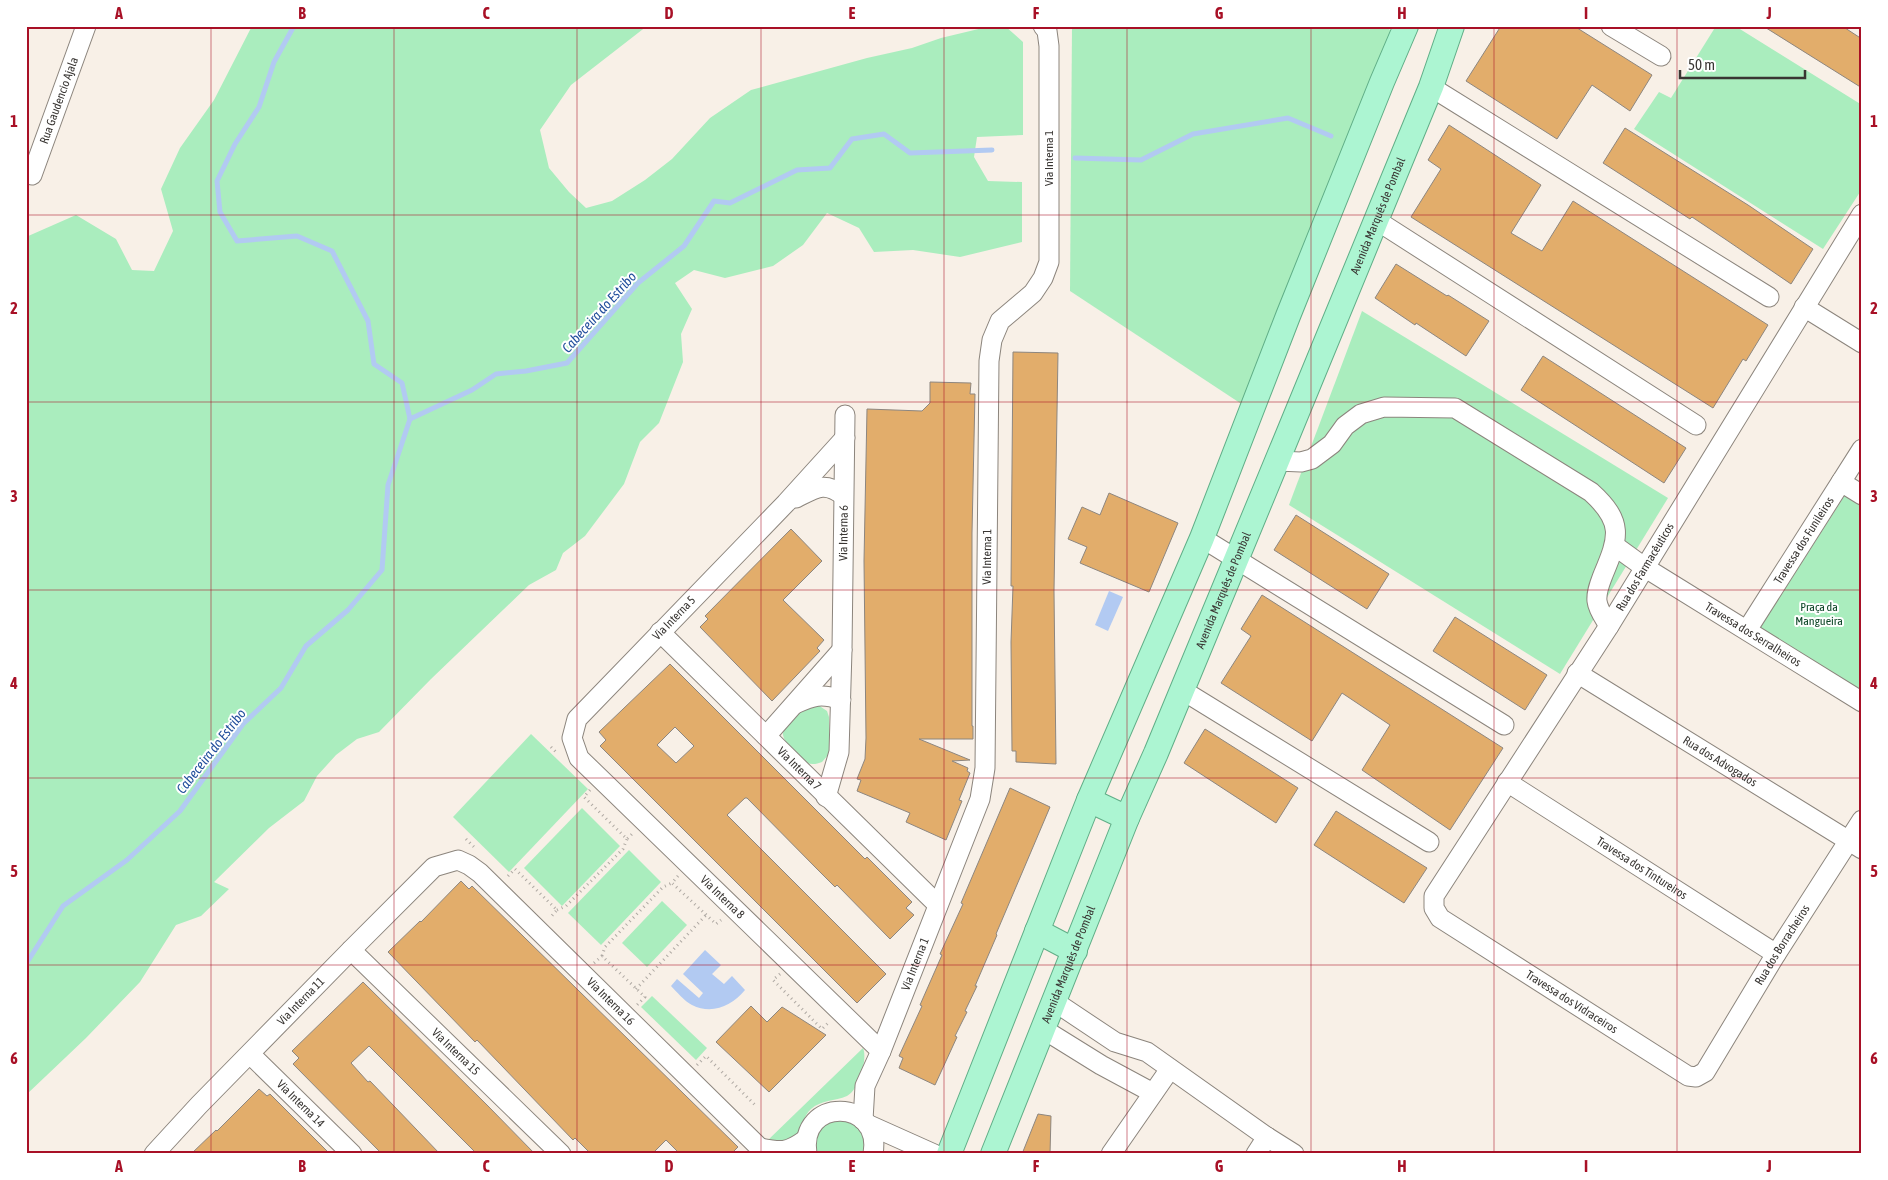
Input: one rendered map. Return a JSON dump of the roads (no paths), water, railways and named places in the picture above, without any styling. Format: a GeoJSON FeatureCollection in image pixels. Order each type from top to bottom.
{"type":"FeatureCollection","features":[{"type":"Feature","properties":{"kind":"main road"},"geometry":{"type":"LineString","coordinates":[[949,1154],[1089,800],[1202,538],[1292,307],[1406,26]]}},
{"type":"Feature","properties":{"kind":"main road","name":"Avenida Marquês de Pombal"},"geometry":{"type":"LineString","coordinates":[[993,1154],[1127,818],[1182,690],[1431,87],[1450,27]]}},
{"type":"Feature","properties":{"kind":"main road"},"geometry":{"type":"LineString","coordinates":[[1089,800],[1127,818]]}},
{"type":"Feature","properties":{"kind":"main road"},"geometry":{"type":"LineString","coordinates":[[1037,931],[1075,951]]}},
{"type":"Feature","properties":{"kind":"street","name":"Rua Gaudencio Ajala"},"geometry":{"type":"LineString","coordinates":[[29,173],[86,26]]}},
{"type":"Feature","properties":{"kind":"street","name":"Via Interna 1"},"geometry":{"type":"LineString","coordinates":[[865,1086],[881,1051],[980,799],[985,768],[989,361],[991,347],[1000,321],[1033,293],[1043,278],[1050,262],[1050,46],[1044,26]]}},
{"type":"Feature","properties":{"kind":"street"},"geometry":{"type":"LineString","coordinates":[[1611,26],[1661,56]]}},
{"type":"Feature","properties":{"kind":"street"},"geometry":{"type":"LineString","coordinates":[[1431,87],[1769,297]]}},
{"type":"Feature","properties":{"kind":"street","name":"Rua dos Farmacêuticos"},"geometry":{"type":"LineString","coordinates":[[1440,918],[1434,908],[1434,896],[1609,626],[1862,214]]}},
{"type":"Feature","properties":{"kind":"street"},"geometry":{"type":"LineString","coordinates":[[1376,220],[1696,425]]}},
{"type":"Feature","properties":{"kind":"street"},"geometry":{"type":"LineString","coordinates":[[1804,307],[1862,343]]}},
{"type":"Feature","properties":{"kind":"street"},"geometry":{"type":"LineString","coordinates":[[1277,461],[1301,462],[1312,459],[1332,444],[1346,426],[1361,414],[1384,407],[1455,408],[1590,492],[1606,507],[1612,516],[1616,532],[1615,546],[1598,587],[1597,602],[1609,626]]}},
{"type":"Feature","properties":{"kind":"street","name":"Via Interna 6"},"geometry":{"type":"LineString","coordinates":[[826,797],[839,752],[845,415]]}},
{"type":"Feature","properties":{"kind":"street","name":"Via Interna 5"},"geometry":{"type":"LineString","coordinates":[[572,738],[577,719],[786,503],[845,438]]}},
{"type":"Feature","properties":{"kind":"street","name":"Travessa dos Funileiros"},"geometry":{"type":"LineString","coordinates":[[1747,630],[1862,449]]}},
{"type":"Feature","properties":{"kind":"street"},"geometry":{"type":"LineString","coordinates":[[1841,482],[1862,495]]}},
{"type":"Feature","properties":{"kind":"street","name":"Via Interna 5"},"geometry":{"type":"LineString","coordinates":[[786,503],[816,487],[832,487],[843,495]]}},
{"type":"Feature","properties":{"kind":"street"},"geometry":{"type":"LineString","coordinates":[[1202,538],[1504,725]]}},
{"type":"Feature","properties":{"kind":"street","name":"Travessa dos Serralheiros"},"geometry":{"type":"LineString","coordinates":[[1615,546],[1644,567],[1862,702]]}},
{"type":"Feature","properties":{"kind":"street","name":"Via Interna 7"},"geometry":{"type":"LineString","coordinates":[[660,632],[938,905]]}},
{"type":"Feature","properties":{"kind":"street"},"geometry":{"type":"LineString","coordinates":[[766,736],[842,650]]}},
{"type":"Feature","properties":{"kind":"street","name":"Rua dos Advogados"},"geometry":{"type":"LineString","coordinates":[[1577,673],[1855,845]]}},
{"type":"Feature","properties":{"kind":"street"},"geometry":{"type":"LineString","coordinates":[[1182,690],[1429,842]]}},
{"type":"Feature","properties":{"kind":"street"},"geometry":{"type":"LineString","coordinates":[[791,706],[815,695],[841,700]]}},
{"type":"Feature","properties":{"kind":"street","name":"Via Interna 8"},"geometry":{"type":"LineString","coordinates":[[572,738],[579,758],[881,1051]]}},
{"type":"Feature","properties":{"kind":"street","name":"Travessa dos Tintureiros"},"geometry":{"type":"LineString","coordinates":[[1507,782],[1776,954]]}},
{"type":"Feature","properties":{"kind":"street","name":"Rua dos Borracheiros"},"geometry":{"type":"LineString","coordinates":[[1705,1072],[1776,954],[1855,845],[1862,820]]}},
{"type":"Feature","properties":{"kind":"street","name":"Via Interna 11"},"geometry":{"type":"LineString","coordinates":[[154,1154],[199,1105],[434,868],[458,860]]}},
{"type":"Feature","properties":{"kind":"street","name":"Via Interna 16"},"geometry":{"type":"LineString","coordinates":[[458,860],[480,873],[763,1151],[806,1150]]}},
{"type":"Feature","properties":{"kind":"street","name":"Travessa dos Vidraceiros"},"geometry":{"type":"LineString","coordinates":[[1440,918],[1688,1076],[1696,1077],[1705,1072]]}},
{"type":"Feature","properties":{"kind":"street","name":"Via Interna 15"},"geometry":{"type":"LineString","coordinates":[[351,950],[561,1154]]}},
{"type":"Feature","properties":{"kind":"street"},"geometry":{"type":"LineString","coordinates":[[1054,1002],[1115,1042],[1147,1052],[1294,1154]]}},
{"type":"Feature","properties":{"kind":"street"},"geometry":{"type":"LineString","coordinates":[[1043,1029],[1101,1065],[1153,1093]]}},
{"type":"Feature","properties":{"kind":"street","name":"Via Interna 14"},"geometry":{"type":"LineString","coordinates":[[250,1054],[352,1154]]}},
{"type":"Feature","properties":{"kind":"street"},"geometry":{"type":"LineString","coordinates":[[1111,1154],[1170,1069]]}},
{"type":"Feature","properties":{"kind":"street"},"geometry":{"type":"LineString","coordinates":[[836,1111],[865,1086]]}},
{"type":"Feature","properties":{"kind":"street"},"geometry":{"type":"LineString","coordinates":[[865,1086],[865,1122],[874,1139],[873,1154]]}},
{"type":"Feature","properties":{"kind":"street"},"geometry":{"type":"LineString","coordinates":[[806,1150],[810,1127],[817,1119],[826,1113],[846,1111],[855,1114],[865,1122],[934,1154]]}},
{"type":"Feature","properties":{"kind":"street"},"geometry":{"type":"LineString","coordinates":[[1256,1154],[1266,1136]]}},
{"type":"Feature","properties":{"kind":"water"},"geometry":{"type":"Polygon","coordinates":[[[1109,591],[1123,597],[1108,631],[1095,625],[1109,591]]]}},
{"type":"Feature","properties":{"kind":"water"},"geometry":{"type":"Polygon","coordinates":[[[705,950],[721,965],[712,974],[724,984],[732,976],[745,990],[728,1004],[714,1009],[699,1008],[692,1005],[683,999],[671,986],[677,979],[699,998],[703,993],[683,974],[705,950]]]}},
{"type":"Feature","properties":{"kind":"waterway","name":"Cabeceira do Estribo"},"geometry":{"type":"LineString","coordinates":[[26,964],[63,906],[127,860],[180,811],[243,724],[281,688],[306,646],[348,610],[382,570],[388,485],[410,419],[402,383],[374,364],[368,321],[332,251],[297,236],[237,241],[220,212],[217,181],[235,144],[259,107],[274,62],[294,26]]}},
{"type":"Feature","properties":{"kind":"waterway","name":"Cabeceira do Estribo"},"geometry":{"type":"LineString","coordinates":[[1075,158],[1141,160],[1193,134],[1288,118],[1331,136]]}},
{"type":"Feature","properties":{"kind":"waterway","name":"Cabeceira do Estribo"},"geometry":{"type":"LineString","coordinates":[[410,419],[472,390],[496,374],[526,371],[567,363],[638,283],[684,246],[714,201],[730,203],[797,170],[830,168],[852,139],[884,134],[910,153],[992,150]]}},
{"type":"Feature","properties":{"kind":"park label","name":"Praça da Mangueira"},"geometry":{"type":"Point","coordinates":[1819,614]}}]}
